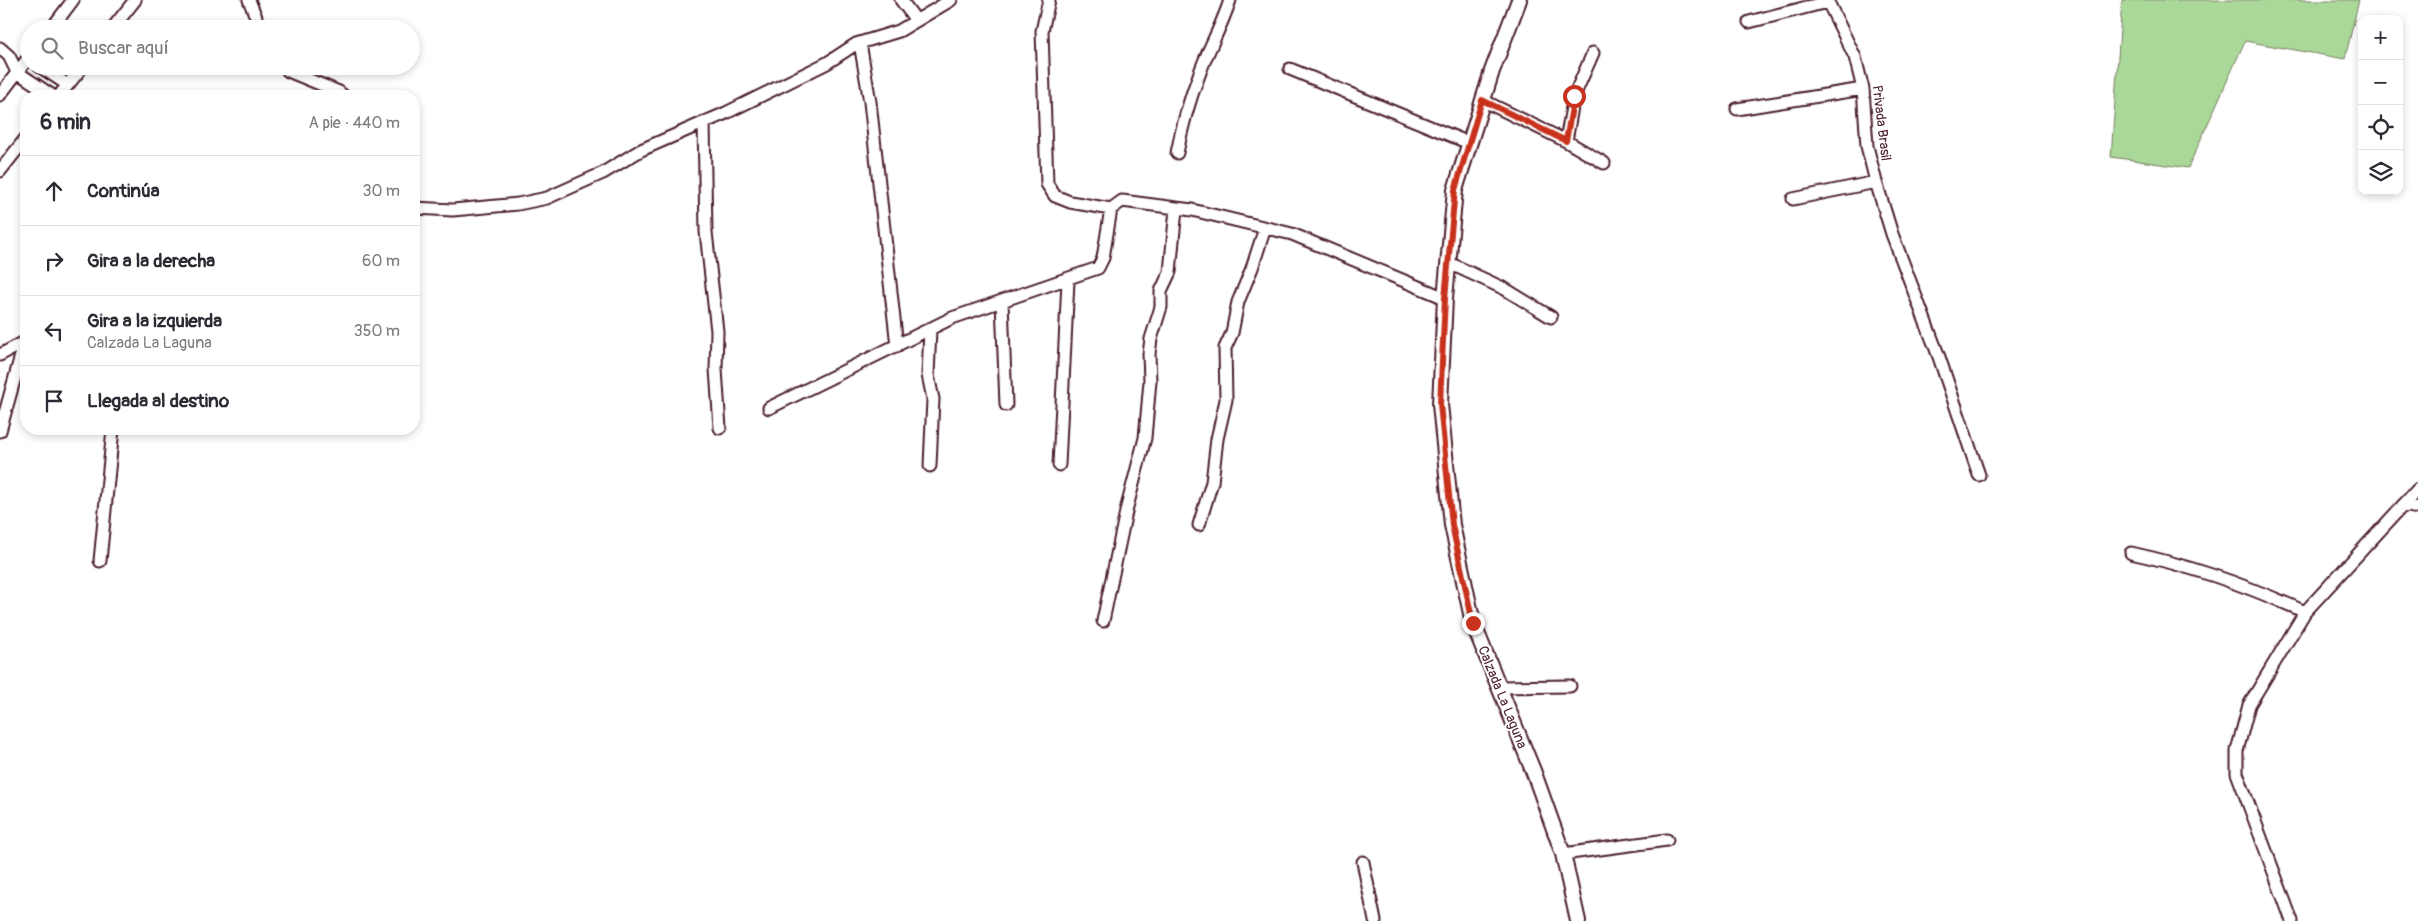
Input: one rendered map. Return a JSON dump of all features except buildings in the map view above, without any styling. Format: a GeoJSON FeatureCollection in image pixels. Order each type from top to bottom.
{"type":"FeatureCollection","features":[{"type":"Feature","properties":{"kind":"street"},"geometry":{"type":"LineString","coordinates":[[58,20],[73,0]]}},
{"type":"Feature","properties":{"kind":"street"},"geometry":{"type":"LineString","coordinates":[[119,20],[134,0]]}},
{"type":"Feature","properties":{"kind":"street"},"geometry":{"type":"LineString","coordinates":[[249,0],[256,17]]}},
{"type":"Feature","properties":{"kind":"street"},"geometry":{"type":"LineString","coordinates":[[901,0],[915,20]]}},
{"type":"Feature","properties":{"kind":"street"},"geometry":{"type":"LineString","coordinates":[[420,208],[453,210],[518,204],[547,198],[603,173],[641,150],[726,113],[827,62],[860,43],[899,31],[951,0]]}},
{"type":"Feature","properties":{"kind":"street"},"geometry":{"type":"LineString","coordinates":[[1049,0],[1042,31],[1047,184],[1055,196],[1070,202],[1111,209]]}},
{"type":"Feature","properties":{"kind":"street"},"geometry":{"type":"LineString","coordinates":[[1177,153],[1184,118],[1199,73],[1223,24],[1230,0]]}},
{"type":"Feature","properties":{"kind":"street","name":"Calzada La Laguna"},"geometry":{"type":"LineString","coordinates":[[1519,0],[1482,100],[1455,190],[1445,298],[1440,404],[1452,525],[1473,623],[1534,773],[1563,854],[1578,921]]}},
{"type":"Feature","properties":{"kind":"street"},"geometry":{"type":"LineString","coordinates":[[1749,22],[1827,1]]}},
{"type":"Feature","properties":{"kind":"street","name":"Privada Brasil"},"geometry":{"type":"LineString","coordinates":[[1827,1],[1855,57],[1863,89],[1867,146],[1876,182],[1892,234],[1979,475]]}},
{"type":"Feature","properties":{"kind":"street"},"geometry":{"type":"LineString","coordinates":[[860,43],[870,102],[897,346]]}},
{"type":"Feature","properties":{"kind":"street"},"geometry":{"type":"LineString","coordinates":[[0,48],[9,56],[17,72],[20,74]]}},
{"type":"Feature","properties":{"kind":"street"},"geometry":{"type":"LineString","coordinates":[[1566,141],[1574,96],[1594,53]]}},
{"type":"Feature","properties":{"kind":"street"},"geometry":{"type":"LineString","coordinates":[[9,56],[20,57]]}},
{"type":"Feature","properties":{"kind":"street"},"geometry":{"type":"LineString","coordinates":[[0,95],[20,68]]}},
{"type":"Feature","properties":{"kind":"street"},"geometry":{"type":"LineString","coordinates":[[1290,69],[1469,142]]}},
{"type":"Feature","properties":{"kind":"street"},"geometry":{"type":"LineString","coordinates":[[22,75],[44,90]]}},
{"type":"Feature","properties":{"kind":"street"},"geometry":{"type":"LineString","coordinates":[[53,75],[68,85]]}},
{"type":"Feature","properties":{"kind":"street"},"geometry":{"type":"LineString","coordinates":[[64,90],[76,75]]}},
{"type":"Feature","properties":{"kind":"street"},"geometry":{"type":"LineString","coordinates":[[298,75],[334,90]]}},
{"type":"Feature","properties":{"kind":"street"},"geometry":{"type":"LineString","coordinates":[[1737,109],[1863,89]]}},
{"type":"Feature","properties":{"kind":"street"},"geometry":{"type":"LineString","coordinates":[[1482,100],[1566,141],[1604,163]]}},
{"type":"Feature","properties":{"kind":"street"},"geometry":{"type":"LineString","coordinates":[[704,122],[706,232],[717,331],[716,370],[720,428]]}},
{"type":"Feature","properties":{"kind":"street"},"geometry":{"type":"LineString","coordinates":[[0,171],[20,146]]}},
{"type":"Feature","properties":{"kind":"street"},"geometry":{"type":"LineString","coordinates":[[1793,199],[1876,182]]}},
{"type":"Feature","properties":{"kind":"street"},"geometry":{"type":"LineString","coordinates":[[769,408],[952,318],[1068,280],[1098,268],[1103,258],[1111,209],[1122,201],[1192,210],[1292,234],[1445,298]]}},
{"type":"Feature","properties":{"kind":"street"},"geometry":{"type":"LineString","coordinates":[[1103,621],[1127,508],[1145,438],[1150,381],[1149,354],[1151,339],[1161,307],[1161,291],[1170,272],[1176,209]]}},
{"type":"Feature","properties":{"kind":"street"},"geometry":{"type":"LineString","coordinates":[[1199,525],[1212,482],[1217,438],[1226,400],[1225,348],[1232,333],[1238,302],[1265,228]]}},
{"type":"Feature","properties":{"kind":"street"},"geometry":{"type":"LineString","coordinates":[[1449,263],[1505,289],[1552,317]]}},
{"type":"Feature","properties":{"kind":"street"},"geometry":{"type":"LineString","coordinates":[[1059,465],[1068,280]]}},
{"type":"Feature","properties":{"kind":"street"},"geometry":{"type":"LineString","coordinates":[[1002,302],[1006,405]]}},
{"type":"Feature","properties":{"kind":"street"},"geometry":{"type":"LineString","coordinates":[[930,330],[928,375],[933,399],[930,466]]}},
{"type":"Feature","properties":{"kind":"street"},"geometry":{"type":"LineString","coordinates":[[0,355],[20,344]]}},
{"type":"Feature","properties":{"kind":"street"},"geometry":{"type":"LineString","coordinates":[[0,431],[20,362]]}},
{"type":"Feature","properties":{"kind":"street"},"geometry":{"type":"LineString","coordinates":[[100,561],[112,435]]}},
{"type":"Feature","properties":{"kind":"street"},"geometry":{"type":"LineString","coordinates":[[2292,921],[2238,773],[2237,751],[2250,705],[2304,612],[2418,489]]}},
{"type":"Feature","properties":{"kind":"street"},"geometry":{"type":"LineString","coordinates":[[2403,505],[2418,508]]}},
{"type":"Feature","properties":{"kind":"street"},"geometry":{"type":"LineString","coordinates":[[2131,553],[2169,562],[2264,593],[2304,612]]}},
{"type":"Feature","properties":{"kind":"street"},"geometry":{"type":"LineString","coordinates":[[1499,687],[1570,686]]}},
{"type":"Feature","properties":{"kind":"street"},"geometry":{"type":"LineString","coordinates":[[1563,854],[1667,840]]}},
{"type":"Feature","properties":{"kind":"street"},"geometry":{"type":"LineString","coordinates":[[1363,862],[1375,921]]}},
{"type":"Feature","properties":{"kind":"green space"},"geometry":{"type":"Polygon","coordinates":[[[2122,0],[2359,0],[2345,59],[2245,41],[2188,168],[2111,157],[2122,0]]]}},
{"type":"Feature","properties":{"kind":"route"},"geometry":{"type":"LineString","coordinates":[[1473,623],[1452,525],[1440,404],[1445,298],[1455,190],[1482,100],[1566,141],[1574,96]]}}]}
